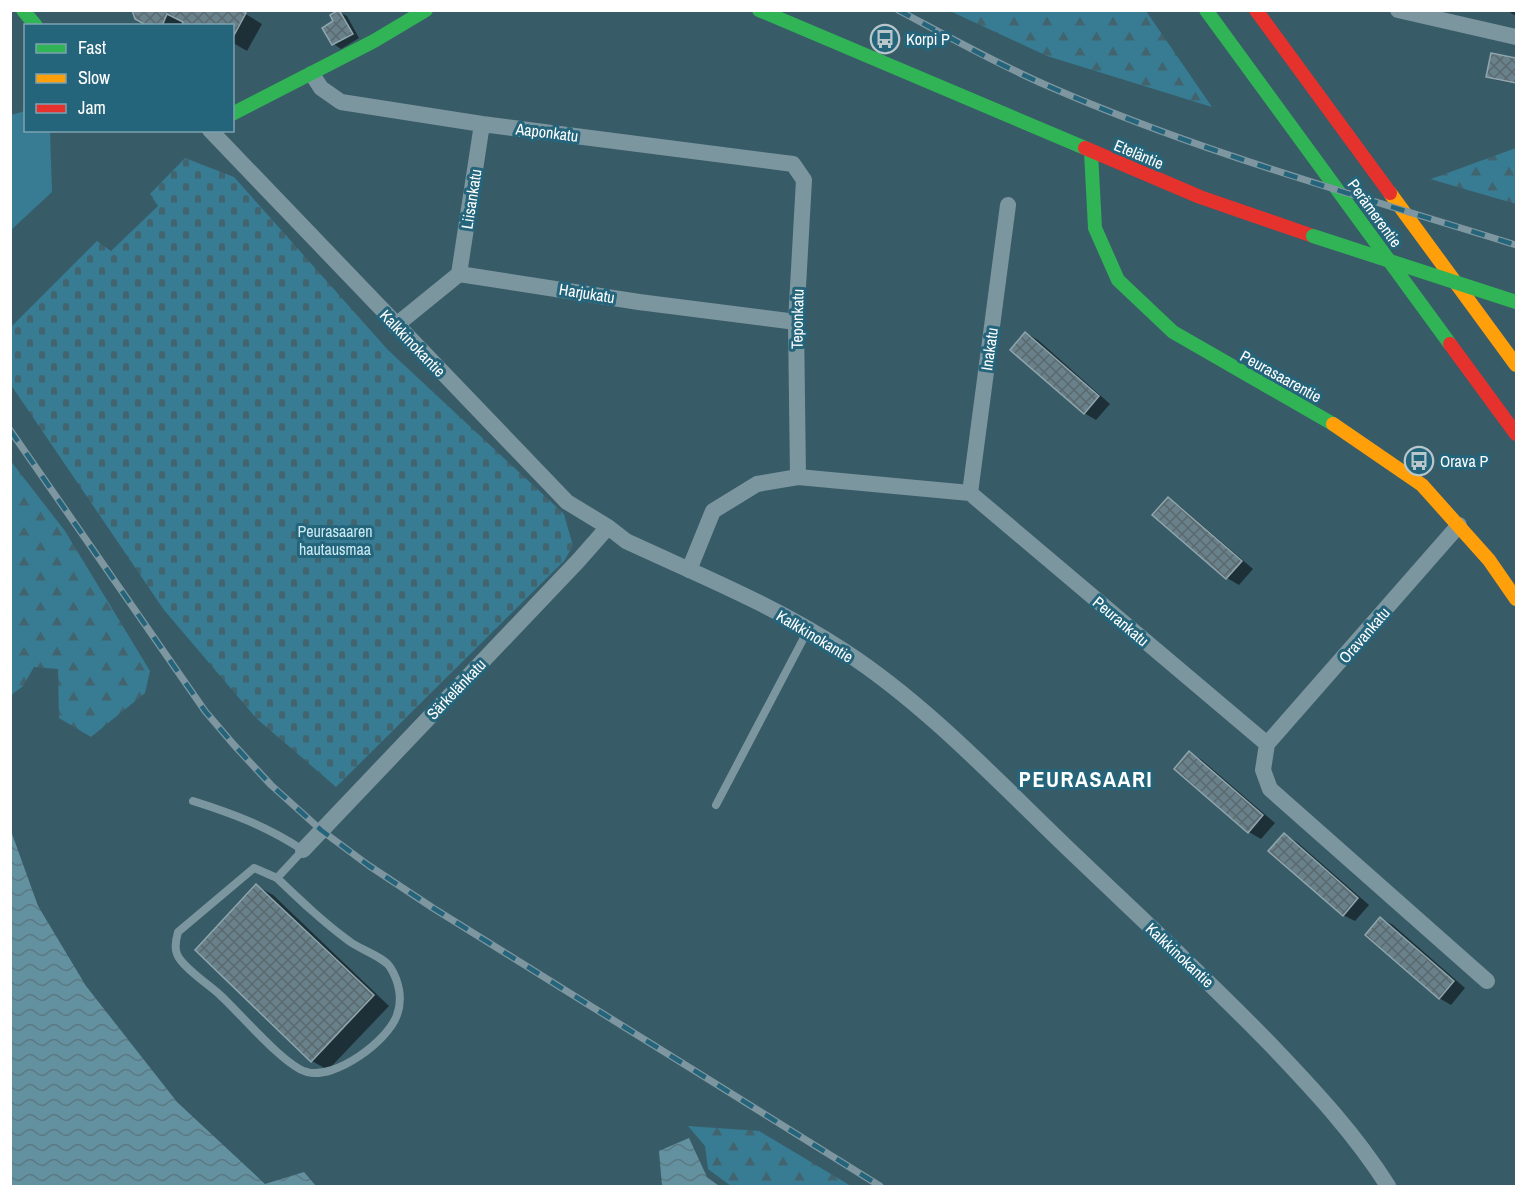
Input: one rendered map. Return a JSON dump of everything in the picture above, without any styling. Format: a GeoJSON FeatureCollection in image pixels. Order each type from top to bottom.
{"type":"FeatureCollection","features":[{"type":"Feature","properties":{"kind":"main road"},"geometry":{"type":"LineString","coordinates":[[23,10],[34,24]]}},
{"type":"Feature","properties":{"kind":"main road"},"geometry":{"type":"LineString","coordinates":[[234,113],[312,74],[426,10]]}},
{"type":"Feature","properties":{"kind":"main road","name":"Eteläntie"},"geometry":{"type":"LineString","coordinates":[[759,10],[1200,197],[1516,302]]}},
{"type":"Feature","properties":{"kind":"main road","name":"Perämerentie"},"geometry":{"type":"LineString","coordinates":[[1206,10],[1516,434]]}},
{"type":"Feature","properties":{"kind":"main road","name":"Perämerentie"},"geometry":{"type":"LineString","coordinates":[[1256,10],[1516,365]]}},
{"type":"Feature","properties":{"kind":"main road"},"geometry":{"type":"LineString","coordinates":[[243,93],[312,74]]}},
{"type":"Feature","properties":{"kind":"main road","name":"Peurasaarentie"},"geometry":{"type":"LineString","coordinates":[[1091,152],[1095,228],[1118,280],[1173,332],[1309,409],[1366,445],[1422,486],[1460,525],[1489,560],[1516,599]]}},
{"type":"Feature","properties":{"kind":"street"},"geometry":{"type":"LineString","coordinates":[[1398,10],[1516,37]]}},
{"type":"Feature","properties":{"kind":"street","name":"Aaponkatu"},"geometry":{"type":"LineString","coordinates":[[312,74],[321,88],[341,102],[482,124],[793,164]]}},
{"type":"Feature","properties":{"kind":"street","name":"Liisankatu"},"geometry":{"type":"LineString","coordinates":[[459,274],[482,124]]}},
{"type":"Feature","properties":{"kind":"street","name":"Kalkkinokantie"},"geometry":{"type":"LineString","coordinates":[[212,132],[395,326],[567,502],[626,541],[770,609],[808,630],[843,650],[892,685],[1230,1002],[1316,1092],[1352,1135],[1388,1186]]}},
{"type":"Feature","properties":{"kind":"street","name":"Teponkatu"},"geometry":{"type":"LineString","coordinates":[[793,164],[804,180],[796,322],[798,477]]}},
{"type":"Feature","properties":{"kind":"street","name":"Inakatu"},"geometry":{"type":"LineString","coordinates":[[970,493],[1008,205]]}},
{"type":"Feature","properties":{"kind":"street"},"geometry":{"type":"LineString","coordinates":[[395,326],[459,274]]}},
{"type":"Feature","properties":{"kind":"street","name":"Harjukatu"},"geometry":{"type":"LineString","coordinates":[[459,274],[639,302],[796,322]]}},
{"type":"Feature","properties":{"kind":"street"},"geometry":{"type":"LineString","coordinates":[[689,570],[713,511],[757,484],[798,477],[970,493]]}},
{"type":"Feature","properties":{"kind":"street","name":"Peurankatu"},"geometry":{"type":"LineString","coordinates":[[970,493],[1267,744]]}},
{"type":"Feature","properties":{"kind":"street","name":"Oravankatu"},"geometry":{"type":"LineString","coordinates":[[1267,744],[1460,525]]}},
{"type":"Feature","properties":{"kind":"street","name":"Särkelänkatu"},"geometry":{"type":"LineString","coordinates":[[303,850],[608,527]]}},
{"type":"Feature","properties":{"kind":"street"},"geometry":{"type":"LineString","coordinates":[[1267,744],[1263,770],[1270,789],[1487,981]]}},
{"type":"Feature","properties":{"kind":"lane"},"geometry":{"type":"LineString","coordinates":[[716,805],[808,630]]}},
{"type":"Feature","properties":{"kind":"lane"},"geometry":{"type":"LineString","coordinates":[[193,801],[243,817],[280,835],[303,850],[277,878]]}},
{"type":"Feature","properties":{"kind":"lane"},"geometry":{"type":"LineString","coordinates":[[254,868],[277,878],[306,906],[350,942],[389,965],[400,986],[397,1015],[383,1037],[358,1057],[337,1069],[321,1073],[306,1072],[291,1065],[177,955],[175,943],[178,932],[254,868]]}},
{"type":"Feature","properties":{"kind":"green space"},"geometry":{"type":"Polygon","coordinates":[[[950,11],[1146,11],[1212,107],[1047,56],[950,11]]]}},
{"type":"Feature","properties":{"kind":"green space"},"geometry":{"type":"Polygon","coordinates":[[[24,111],[24,132],[50,132],[52,192],[11,230],[11,115],[24,111]]]}},
{"type":"Feature","properties":{"kind":"green space"},"geometry":{"type":"Polygon","coordinates":[[[1516,148],[1516,204],[1430,179],[1431,179],[1516,148]]]}},
{"type":"Feature","properties":{"kind":"green space","name":"Peurasaaren hautausmaa"},"geometry":{"type":"Polygon","coordinates":[[[185,158],[234,177],[388,350],[564,514],[573,546],[564,561],[336,787],[256,718],[164,610],[11,385],[11,327],[97,241],[111,251],[158,206],[150,194],[185,158]]]}},
{"type":"Feature","properties":{"kind":"green space"},"geometry":{"type":"Polygon","coordinates":[[[10,460],[65,531],[150,671],[145,693],[91,737],[59,718],[58,669],[34,667],[23,686],[11,695],[10,460]]]}},
{"type":"Feature","properties":{"kind":"green space"},"geometry":{"type":"Polygon","coordinates":[[[688,1126],[759,1131],[851,1186],[731,1186],[708,1169],[705,1146],[688,1126]]]}},
{"type":"Feature","properties":{"kind":"water"},"geometry":{"type":"Polygon","coordinates":[[[11,831],[38,906],[86,986],[177,1102],[265,1184],[304,1172],[316,1186],[11,1186],[11,831]]]}},
{"type":"Feature","properties":{"kind":"water"},"geometry":{"type":"Polygon","coordinates":[[[689,1138],[707,1177],[719,1186],[662,1186],[659,1151],[689,1138]]]}},
{"type":"Feature","properties":{"kind":"building"},"geometry":{"type":"Polygon","coordinates":[[[132,10],[242,10],[246,13],[234,35],[234,24],[182,24],[183,22],[167,14],[163,24],[144,24],[135,19],[132,10]]]}},
{"type":"Feature","properties":{"kind":"building"},"geometry":{"type":"Polygon","coordinates":[[[339,10],[353,34],[332,45],[322,28],[333,21],[330,15],[339,10]]]}},
{"type":"Feature","properties":{"kind":"building"},"geometry":{"type":"Polygon","coordinates":[[[1491,53],[1516,58],[1516,83],[1486,77],[1491,53]]]}},
{"type":"Feature","properties":{"kind":"building"},"geometry":{"type":"Polygon","coordinates":[[[1025,332],[1099,396],[1084,414],[1010,350],[1025,332]]]}},
{"type":"Feature","properties":{"kind":"building"},"geometry":{"type":"Polygon","coordinates":[[[1168,497],[1242,561],[1226,579],[1152,515],[1168,497]]]}},
{"type":"Feature","properties":{"kind":"building"},"geometry":{"type":"Polygon","coordinates":[[[1189,751],[1263,815],[1248,833],[1174,769],[1189,751]]]}},
{"type":"Feature","properties":{"kind":"building"},"geometry":{"type":"Polygon","coordinates":[[[1284,833],[1358,898],[1343,916],[1268,851],[1284,833]]]}},
{"type":"Feature","properties":{"kind":"building"},"geometry":{"type":"Polygon","coordinates":[[[256,884],[374,995],[311,1062],[195,950],[256,884]]]}},
{"type":"Feature","properties":{"kind":"building"},"geometry":{"type":"Polygon","coordinates":[[[1380,917],[1454,981],[1439,999],[1365,935],[1380,917]]]}},
{"type":"Feature","properties":{"kind":"railway"},"geometry":{"type":"LineString","coordinates":[[898,10],[972,50],[1105,110],[1280,172],[1516,245]]}},
{"type":"Feature","properties":{"kind":"railway"},"geometry":{"type":"LineString","coordinates":[[10,430],[205,711],[271,785],[321,830],[368,865],[433,908],[880,1186]]}},
{"type":"Feature","properties":{"kind":"traffic: fast"},"geometry":{"type":"LineString","coordinates":[[23,10],[34,24]]}},
{"type":"Feature","properties":{"kind":"traffic: fast"},"geometry":{"type":"LineString","coordinates":[[234,113],[374,41],[426,10]]}},
{"type":"Feature","properties":{"kind":"traffic: fast"},"geometry":{"type":"LineString","coordinates":[[759,10],[1085,148]]}},
{"type":"Feature","properties":{"kind":"traffic: fast"},"geometry":{"type":"LineString","coordinates":[[1206,10],[1450,344]]}},
{"type":"Feature","properties":{"kind":"traffic: fast"},"geometry":{"type":"LineString","coordinates":[[1091,152],[1095,228],[1118,280],[1173,332],[1333,424]]}},
{"type":"Feature","properties":{"kind":"traffic: fast"},"geometry":{"type":"LineString","coordinates":[[1313,236],[1516,302]]}},
{"type":"Feature","properties":{"kind":"traffic: slow"},"geometry":{"type":"LineString","coordinates":[[1390,193],[1516,365]]}},
{"type":"Feature","properties":{"kind":"traffic: slow"},"geometry":{"type":"LineString","coordinates":[[1333,424],[1422,485],[1489,560],[1516,599]]}},
{"type":"Feature","properties":{"kind":"traffic: jam"},"geometry":{"type":"LineString","coordinates":[[1256,10],[1390,193]]}},
{"type":"Feature","properties":{"kind":"traffic: jam"},"geometry":{"type":"LineString","coordinates":[[1085,148],[1200,197],[1313,236]]}},
{"type":"Feature","properties":{"kind":"traffic: jam"},"geometry":{"type":"LineString","coordinates":[[1450,344],[1516,434]]}},
{"type":"Feature","properties":{"kind":"place","name":"Korpi P"},"geometry":{"type":"Point","coordinates":[885,39]}},
{"type":"Feature","properties":{"kind":"place","name":"Orava P"},"geometry":{"type":"Point","coordinates":[1419,461]}},
{"type":"Feature","properties":{"kind":"district","name":"PEURASAARI"},"geometry":{"type":"Point","coordinates":[1086,779]}}]}
